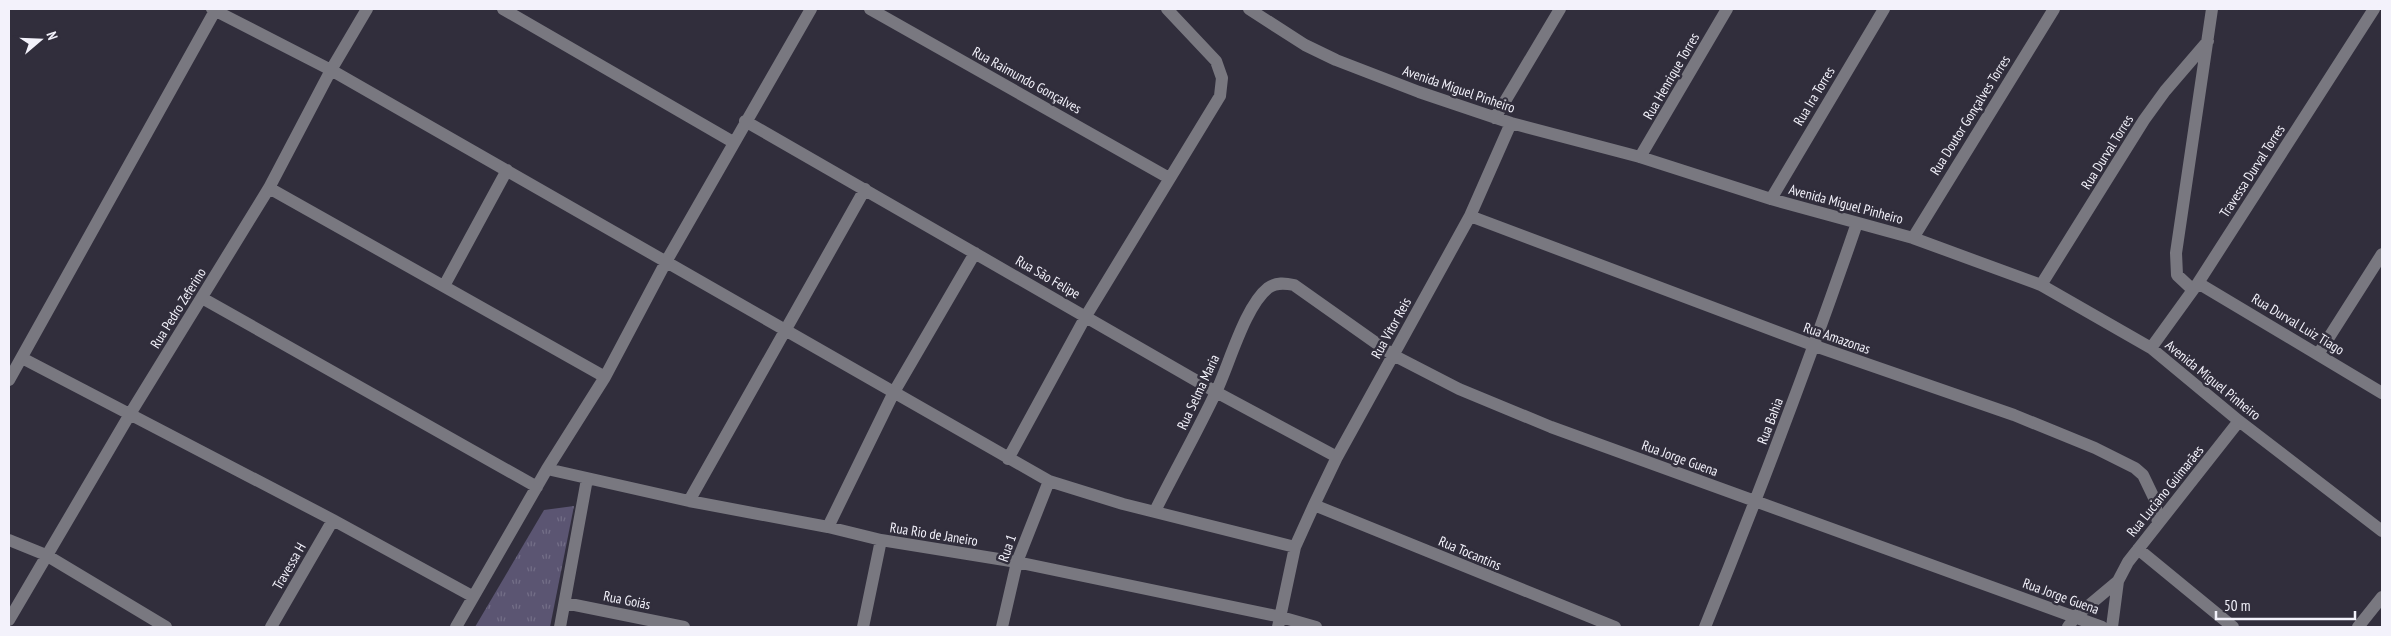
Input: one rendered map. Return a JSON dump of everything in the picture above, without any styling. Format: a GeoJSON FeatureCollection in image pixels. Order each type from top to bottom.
{"type":"FeatureCollection","features":[{"type":"Feature","properties":{"kind":"street"},"geometry":{"type":"LineString","coordinates":[[9,380],[214,9],[331,70],[666,260],[1008,459],[1049,480],[1090,495],[1295,546]]}},
{"type":"Feature","properties":{"kind":"street","name":"Rua Pedro Zeferino"},"geometry":{"type":"LineString","coordinates":[[9,620],[130,414],[269,188],[331,70],[367,9]]}},
{"type":"Feature","properties":{"kind":"street"},"geometry":{"type":"LineString","coordinates":[[504,9],[733,142]]}},
{"type":"Feature","properties":{"kind":"street"},"geometry":{"type":"LineString","coordinates":[[456,627],[472,596],[547,469],[605,377],[666,260],[745,121],[812,9]]}},
{"type":"Feature","properties":{"kind":"street","name":"Rua Raimundo Gonçalves"},"geometry":{"type":"LineString","coordinates":[[870,9],[1169,178]]}},
{"type":"Feature","properties":{"kind":"street"},"geometry":{"type":"LineString","coordinates":[[1008,459],[1086,316],[1220,96],[1222,78],[1220,68],[1210,54],[1167,9]]}},
{"type":"Feature","properties":{"kind":"street","name":"Avenida Miguel Pinheiro"},"geometry":{"type":"LineString","coordinates":[[1249,9],[1305,45],[1336,60],[1495,118],[1640,158],[1856,224],[1912,238],[2041,285],[2151,348],[2239,421],[2382,531]]}},
{"type":"Feature","properties":{"kind":"street"},"geometry":{"type":"LineString","coordinates":[[1495,118],[1560,9]]}},
{"type":"Feature","properties":{"kind":"street","name":"Rua Henrique Torres"},"geometry":{"type":"LineString","coordinates":[[1640,158],[1727,9]]}},
{"type":"Feature","properties":{"kind":"street","name":"Rua Ira Torres"},"geometry":{"type":"LineString","coordinates":[[1771,199],[1884,9]]}},
{"type":"Feature","properties":{"kind":"street","name":"Rua Doutor Gonçalves Torres"},"geometry":{"type":"LineString","coordinates":[[1912,238],[2054,9]]}},
{"type":"Feature","properties":{"kind":"street"},"geometry":{"type":"LineString","coordinates":[[2195,286],[2177,274],[2175,258],[2212,9]]}},
{"type":"Feature","properties":{"kind":"street","name":"Travessa Durval Torres"},"geometry":{"type":"LineString","coordinates":[[2151,348],[2195,286],[2374,9]]}},
{"type":"Feature","properties":{"kind":"street","name":"Rua Durval Torres"},"geometry":{"type":"LineString","coordinates":[[2041,285],[2144,120],[2165,91],[2208,40]]}},
{"type":"Feature","properties":{"kind":"street","name":"Rua São Felipe"},"geometry":{"type":"LineString","coordinates":[[745,121],[1216,392],[1337,457]]}},
{"type":"Feature","properties":{"kind":"street","name":"Rua Vitor Reis"},"geometry":{"type":"LineString","coordinates":[[1280,622],[1295,546],[1337,457],[1470,216],[1511,123]]}},
{"type":"Feature","properties":{"kind":"street"},"geometry":{"type":"LineString","coordinates":[[444,286],[507,170]]}},
{"type":"Feature","properties":{"kind":"street"},"geometry":{"type":"LineString","coordinates":[[269,188],[605,377]]}},
{"type":"Feature","properties":{"kind":"street"},"geometry":{"type":"LineString","coordinates":[[689,502],[784,330],[866,189]]}},
{"type":"Feature","properties":{"kind":"street","name":"Rua Amazonas"},"geometry":{"type":"LineString","coordinates":[[1470,216],[1815,346],[2014,415],[2136,468],[2144,475],[2153,494],[2158,524]]}},
{"type":"Feature","properties":{"kind":"street","name":"Rua Bahia"},"geometry":{"type":"LineString","coordinates":[[1705,627],[1756,501],[1815,346],[1856,224]]}},
{"type":"Feature","properties":{"kind":"street"},"geometry":{"type":"LineString","coordinates":[[828,527],[894,392],[975,253]]}},
{"type":"Feature","properties":{"kind":"street"},"geometry":{"type":"LineString","coordinates":[[2319,353],[2382,254]]}},
{"type":"Feature","properties":{"kind":"street","name":"Rua Jorge Guena"},"geometry":{"type":"LineString","coordinates":[[1268,287],[1278,283],[1294,285],[1393,355],[1459,389],[1552,428],[1756,501],[2072,622],[2102,627]]}},
{"type":"Feature","properties":{"kind":"street","name":"Rua Durval Luiz Tiago"},"geometry":{"type":"LineString","coordinates":[[2195,286],[2319,353],[2382,393]]}},
{"type":"Feature","properties":{"kind":"street","name":"Rua Selma Maria"},"geometry":{"type":"LineString","coordinates":[[1155,511],[1216,392],[1247,320],[1268,287]]}},
{"type":"Feature","properties":{"kind":"street"},"geometry":{"type":"LineString","coordinates":[[202,298],[537,487]]}},
{"type":"Feature","properties":{"kind":"street"},"geometry":{"type":"LineString","coordinates":[[22,358],[333,520],[472,596]]}},
{"type":"Feature","properties":{"kind":"street","name":"Rua Luciano Guimarães"},"geometry":{"type":"LineString","coordinates":[[2072,622],[2118,581],[2138,549],[2186,491],[2239,421]]}},
{"type":"Feature","properties":{"kind":"street","name":"Rua Rio de Janeiro"},"geometry":{"type":"LineString","coordinates":[[547,469],[689,502],[828,527],[881,540],[1017,562],[1280,622],[1316,627]]}},
{"type":"Feature","properties":{"kind":"street"},"geometry":{"type":"LineString","coordinates":[[560,627],[587,479]]}},
{"type":"Feature","properties":{"kind":"street","name":"Rua 1"},"geometry":{"type":"LineString","coordinates":[[1002,627],[1017,562],[1049,480]]}},
{"type":"Feature","properties":{"kind":"street","name":"Rua Tocantins"},"geometry":{"type":"LineString","coordinates":[[1314,505],[1615,627]]}},
{"type":"Feature","properties":{"kind":"street","name":"Travessa H"},"geometry":{"type":"LineString","coordinates":[[270,627],[333,520]]}},
{"type":"Feature","properties":{"kind":"street"},"geometry":{"type":"LineString","coordinates":[[9,540],[46,555],[166,627]]}},
{"type":"Feature","properties":{"kind":"street"},"geometry":{"type":"LineString","coordinates":[[863,627],[881,540]]}},
{"type":"Feature","properties":{"kind":"street"},"geometry":{"type":"LineString","coordinates":[[2138,549],[2234,627]]}},
{"type":"Feature","properties":{"kind":"street","name":"Rua Luciano Guimarães"},"geometry":{"type":"LineString","coordinates":[[2112,627],[2118,581]]}},
{"type":"Feature","properties":{"kind":"street"},"geometry":{"type":"LineString","coordinates":[[2358,627],[2382,597]]}},
{"type":"Feature","properties":{"kind":"street","name":"Rua Goiás"},"geometry":{"type":"LineString","coordinates":[[564,603],[684,627]]}},
{"type":"Feature","properties":{"kind":"green space"},"geometry":{"type":"Polygon","coordinates":[[[574,506],[550,627],[475,627],[544,510],[574,506]]]}}]}
